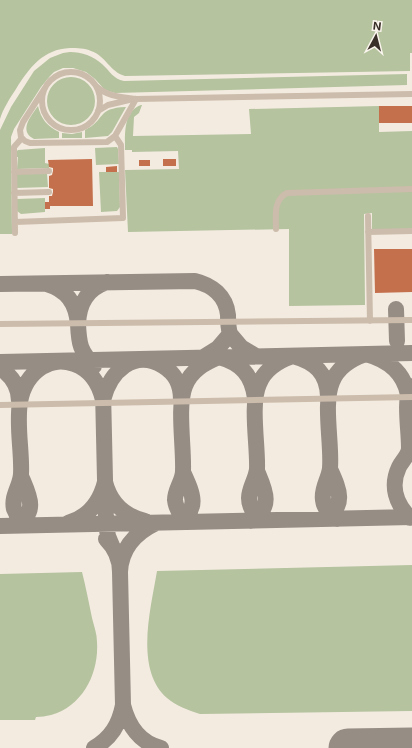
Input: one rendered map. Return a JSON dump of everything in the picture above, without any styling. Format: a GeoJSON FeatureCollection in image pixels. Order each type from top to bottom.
{"type":"FeatureCollection","features":[{"type":"Feature","properties":{"kind":"street"},"geometry":{"type":"LineString","coordinates":[[136,99],[115,136],[109,142],[35,144],[26,142],[20,133],[23,122],[50,80],[58,75],[71,72],[85,76],[102,92],[110,95],[136,99],[412,94]]}},
{"type":"Feature","properties":{"kind":"street"},"geometry":{"type":"LineString","coordinates":[[45,88],[42,101],[43,110],[50,122],[66,130],[76,130],[94,120],[100,101],[96,86]]}},
{"type":"Feature","properties":{"kind":"street"},"geometry":{"type":"LineString","coordinates":[[98,111],[108,105],[136,99]]}},
{"type":"Feature","properties":{"kind":"street"},"geometry":{"type":"LineString","coordinates":[[15,222],[124,218],[122,145],[115,136]]}},
{"type":"Feature","properties":{"kind":"street"},"geometry":{"type":"LineString","coordinates":[[15,233],[14,147],[22,138]]}},
{"type":"Feature","properties":{"kind":"street"},"geometry":{"type":"LineString","coordinates":[[14,172],[49,170]]}},
{"type":"Feature","properties":{"kind":"street"},"geometry":{"type":"LineString","coordinates":[[276,229],[277,204],[281,197],[287,193],[412,188]]}},
{"type":"Feature","properties":{"kind":"street"},"geometry":{"type":"LineString","coordinates":[[14,193],[49,192]]}},
{"type":"Feature","properties":{"kind":"street"},"geometry":{"type":"LineString","coordinates":[[368,216],[370,321]]}},
{"type":"Feature","properties":{"kind":"street"},"geometry":{"type":"LineString","coordinates":[[368,232],[412,231]]}},
{"type":"Feature","properties":{"kind":"street"},"geometry":{"type":"LineString","coordinates":[[0,324],[412,320]]}},
{"type":"Feature","properties":{"kind":"street"},"geometry":{"type":"LineString","coordinates":[[0,405],[412,396]]}},
{"type":"Feature","properties":{"kind":"green space"},"geometry":{"type":"Polygon","coordinates":[[[0,0],[412,0],[412,53],[410,53],[410,71],[125,76],[115,71],[101,56],[89,50],[70,48],[60,49],[44,56],[26,74],[9,100],[0,119],[0,0]]]}},
{"type":"Feature","properties":{"kind":"green space"},"geometry":{"type":"Polygon","coordinates":[[[70,52],[83,54],[99,61],[114,77],[124,81],[407,74],[407,85],[115,93],[105,90],[86,72],[73,68],[63,68],[54,72],[41,87],[14,129],[11,137],[12,234],[0,234],[0,130],[11,107],[34,71],[50,58],[70,52]]]}},
{"type":"Feature","properties":{"kind":"green space"},"geometry":{"type":"Polygon","coordinates":[[[71,77],[80,79],[88,84],[93,92],[95,101],[93,110],[88,118],[80,123],[71,125],[62,123],[54,118],[49,110],[47,101],[49,92],[54,84],[62,79],[71,77]]]}},
{"type":"Feature","properties":{"kind":"green space"},"geometry":{"type":"Polygon","coordinates":[[[141,105],[139,113],[134,117],[133,136],[251,134],[249,109],[379,106],[379,132],[412,131],[412,229],[372,230],[372,213],[364,214],[365,305],[289,306],[289,229],[128,232],[125,170],[179,169],[178,151],[132,152],[132,150],[125,150],[125,131],[128,118],[135,108],[141,105]]]}},
{"type":"Feature","properties":{"kind":"green space"},"geometry":{"type":"Polygon","coordinates":[[[38,106],[45,122],[59,132],[59,138],[34,139],[29,136],[26,128],[27,123],[38,106]]]}},
{"type":"Feature","properties":{"kind":"green space"},"geometry":{"type":"Polygon","coordinates":[[[126,107],[112,132],[108,136],[85,138],[85,130],[92,126],[105,112],[116,108],[126,107]]]}},
{"type":"Feature","properties":{"kind":"green space"},"geometry":{"type":"Polygon","coordinates":[[[82,132],[82,138],[62,138],[62,133],[72,134],[82,132]]]}},
{"type":"Feature","properties":{"kind":"green space"},"geometry":{"type":"Polygon","coordinates":[[[117,147],[119,164],[96,165],[95,148],[117,147]]]}},
{"type":"Feature","properties":{"kind":"green space"},"geometry":{"type":"Polygon","coordinates":[[[45,148],[45,163],[49,164],[49,168],[17,169],[18,157],[15,157],[18,150],[45,148]]]}},
{"type":"Feature","properties":{"kind":"green space"},"geometry":{"type":"Polygon","coordinates":[[[99,172],[119,172],[120,207],[117,211],[101,212],[99,172]]]}},
{"type":"Feature","properties":{"kind":"green space"},"geometry":{"type":"Polygon","coordinates":[[[16,174],[47,174],[48,187],[16,188],[16,174]]]}},
{"type":"Feature","properties":{"kind":"green space"},"geometry":{"type":"Polygon","coordinates":[[[45,198],[45,212],[21,214],[17,211],[17,199],[45,198]]]}},
{"type":"Feature","properties":{"kind":"green space"},"geometry":{"type":"Polygon","coordinates":[[[412,565],[412,711],[200,714],[174,703],[167,698],[157,686],[151,671],[147,638],[151,602],[157,571],[412,565]]]}},
{"type":"Feature","properties":{"kind":"green space"},"geometry":{"type":"Polygon","coordinates":[[[82,572],[97,642],[95,665],[87,687],[72,704],[62,711],[51,715],[36,717],[35,720],[0,720],[0,574],[82,572]]]}},
{"type":"Feature","properties":{"kind":"building"},"geometry":{"type":"Polygon","coordinates":[[[379,106],[412,106],[412,123],[379,123],[379,106]]]}},
{"type":"Feature","properties":{"kind":"building"},"geometry":{"type":"Polygon","coordinates":[[[92,159],[93,206],[50,206],[50,209],[45,209],[45,202],[49,202],[49,196],[52,196],[53,192],[53,189],[49,188],[49,176],[52,175],[53,168],[49,167],[48,160],[92,159]]]}},
{"type":"Feature","properties":{"kind":"building"},"geometry":{"type":"Polygon","coordinates":[[[163,159],[176,159],[176,166],[163,166],[163,159]]]}},
{"type":"Feature","properties":{"kind":"building"},"geometry":{"type":"Polygon","coordinates":[[[139,160],[150,160],[150,166],[139,166],[139,160]]]}},
{"type":"Feature","properties":{"kind":"building"},"geometry":{"type":"Polygon","coordinates":[[[117,166],[117,172],[106,172],[106,167],[117,166]]]}},
{"type":"Feature","properties":{"kind":"building"},"geometry":{"type":"Polygon","coordinates":[[[374,249],[412,249],[412,292],[375,293],[374,249]]]}},
{"type":"Feature","properties":{"kind":"taxiway"},"geometry":{"type":"LineString","coordinates":[[0,284],[195,281],[207,285],[221,297],[227,308],[230,334]]}},
{"type":"Feature","properties":{"kind":"taxiway"},"geometry":{"type":"LineString","coordinates":[[47,284],[60,290],[69,298],[73,304],[78,324],[80,310],[85,298],[94,289],[107,282]]}},
{"type":"Feature","properties":{"kind":"taxiway"},"geometry":{"type":"LineString","coordinates":[[396,309],[397,341]]}},
{"type":"Feature","properties":{"kind":"taxiway"},"geometry":{"type":"LineString","coordinates":[[78,324],[81,347],[94,366]]}},
{"type":"Feature","properties":{"kind":"taxiway"},"geometry":{"type":"LineString","coordinates":[[202,358],[218,348],[230,334],[241,347],[256,356]]}},
{"type":"Feature","properties":{"kind":"taxiway"},"geometry":{"type":"LineString","coordinates":[[0,362],[412,353]]}},
{"type":"Feature","properties":{"kind":"taxiway"},"geometry":{"type":"LineString","coordinates":[[337,519],[326,509],[323,496],[330,468],[328,401],[332,382],[341,368],[355,358],[366,354],[381,360],[394,368],[403,380],[408,395]]}},
{"type":"Feature","properties":{"kind":"taxiway"},"geometry":{"type":"LineString","coordinates":[[263,520],[253,511],[249,498],[257,469],[255,402],[259,384],[268,370],[282,360],[293,356],[301,358],[313,365],[318,370],[325,381],[328,396]]}},
{"type":"Feature","properties":{"kind":"taxiway"},"geometry":{"type":"LineString","coordinates":[[190,522],[180,513],[175,500],[176,492],[183,475],[181,404],[188,380],[199,368],[219,357],[233,363],[244,371],[251,383],[255,398]]}},
{"type":"Feature","properties":{"kind":"taxiway"},"geometry":{"type":"LineString","coordinates":[[103,400],[106,390],[117,372],[133,361],[142,360],[152,361],[168,369],[177,380],[181,400]]}},
{"type":"Feature","properties":{"kind":"taxiway"},"geometry":{"type":"LineString","coordinates":[[28,525],[18,517],[13,504],[21,474],[19,416],[20,402],[24,388],[31,377],[42,367],[50,363],[65,362],[74,364],[90,374],[97,383],[103,400]]}},
{"type":"Feature","properties":{"kind":"taxiway"},"geometry":{"type":"LineString","coordinates":[[0,368],[14,382],[18,391],[19,401]]}},
{"type":"Feature","properties":{"kind":"taxiway"},"geometry":{"type":"LineString","coordinates":[[410,386],[407,401],[409,451],[396,474],[395,488],[401,507],[410,518],[412,516]]}},
{"type":"Feature","properties":{"kind":"taxiway"},"geometry":{"type":"LineString","coordinates":[[103,391],[106,524],[108,536],[113,548]]}},
{"type":"Feature","properties":{"kind":"taxiway"},"geometry":{"type":"LineString","coordinates":[[325,519],[332,514],[339,502],[338,490],[330,469]]}},
{"type":"Feature","properties":{"kind":"taxiway"},"geometry":{"type":"LineString","coordinates":[[251,521],[263,510],[266,498],[265,491],[257,471]]}},
{"type":"Feature","properties":{"kind":"taxiway"},"geometry":{"type":"LineString","coordinates":[[178,522],[190,512],[192,506],[191,493],[183,472]]}},
{"type":"Feature","properties":{"kind":"taxiway"},"geometry":{"type":"LineString","coordinates":[[16,525],[28,515],[30,509],[29,496],[21,476]]}},
{"type":"Feature","properties":{"kind":"taxiway"},"geometry":{"type":"LineString","coordinates":[[68,523],[88,513],[97,502],[105,482],[110,496],[124,512],[137,519],[145,521]]}},
{"type":"Feature","properties":{"kind":"taxiway"},"geometry":{"type":"LineString","coordinates":[[0,526],[412,517]]}},
{"type":"Feature","properties":{"kind":"taxiway"},"geometry":{"type":"LineString","coordinates":[[106,539],[116,554],[120,572],[123,556],[130,542],[148,527],[156,523]]}},
{"type":"Feature","properties":{"kind":"taxiway"},"geometry":{"type":"LineString","coordinates":[[120,572],[123,705]]}},
{"type":"Feature","properties":{"kind":"taxiway"},"geometry":{"type":"LineString","coordinates":[[94,748],[105,740],[117,725],[123,705],[128,719],[136,732],[147,742],[161,748]]}},
{"type":"Feature","properties":{"kind":"runway"},"geometry":{"type":"LineString","coordinates":[[348,748],[412,747]]}}]}
